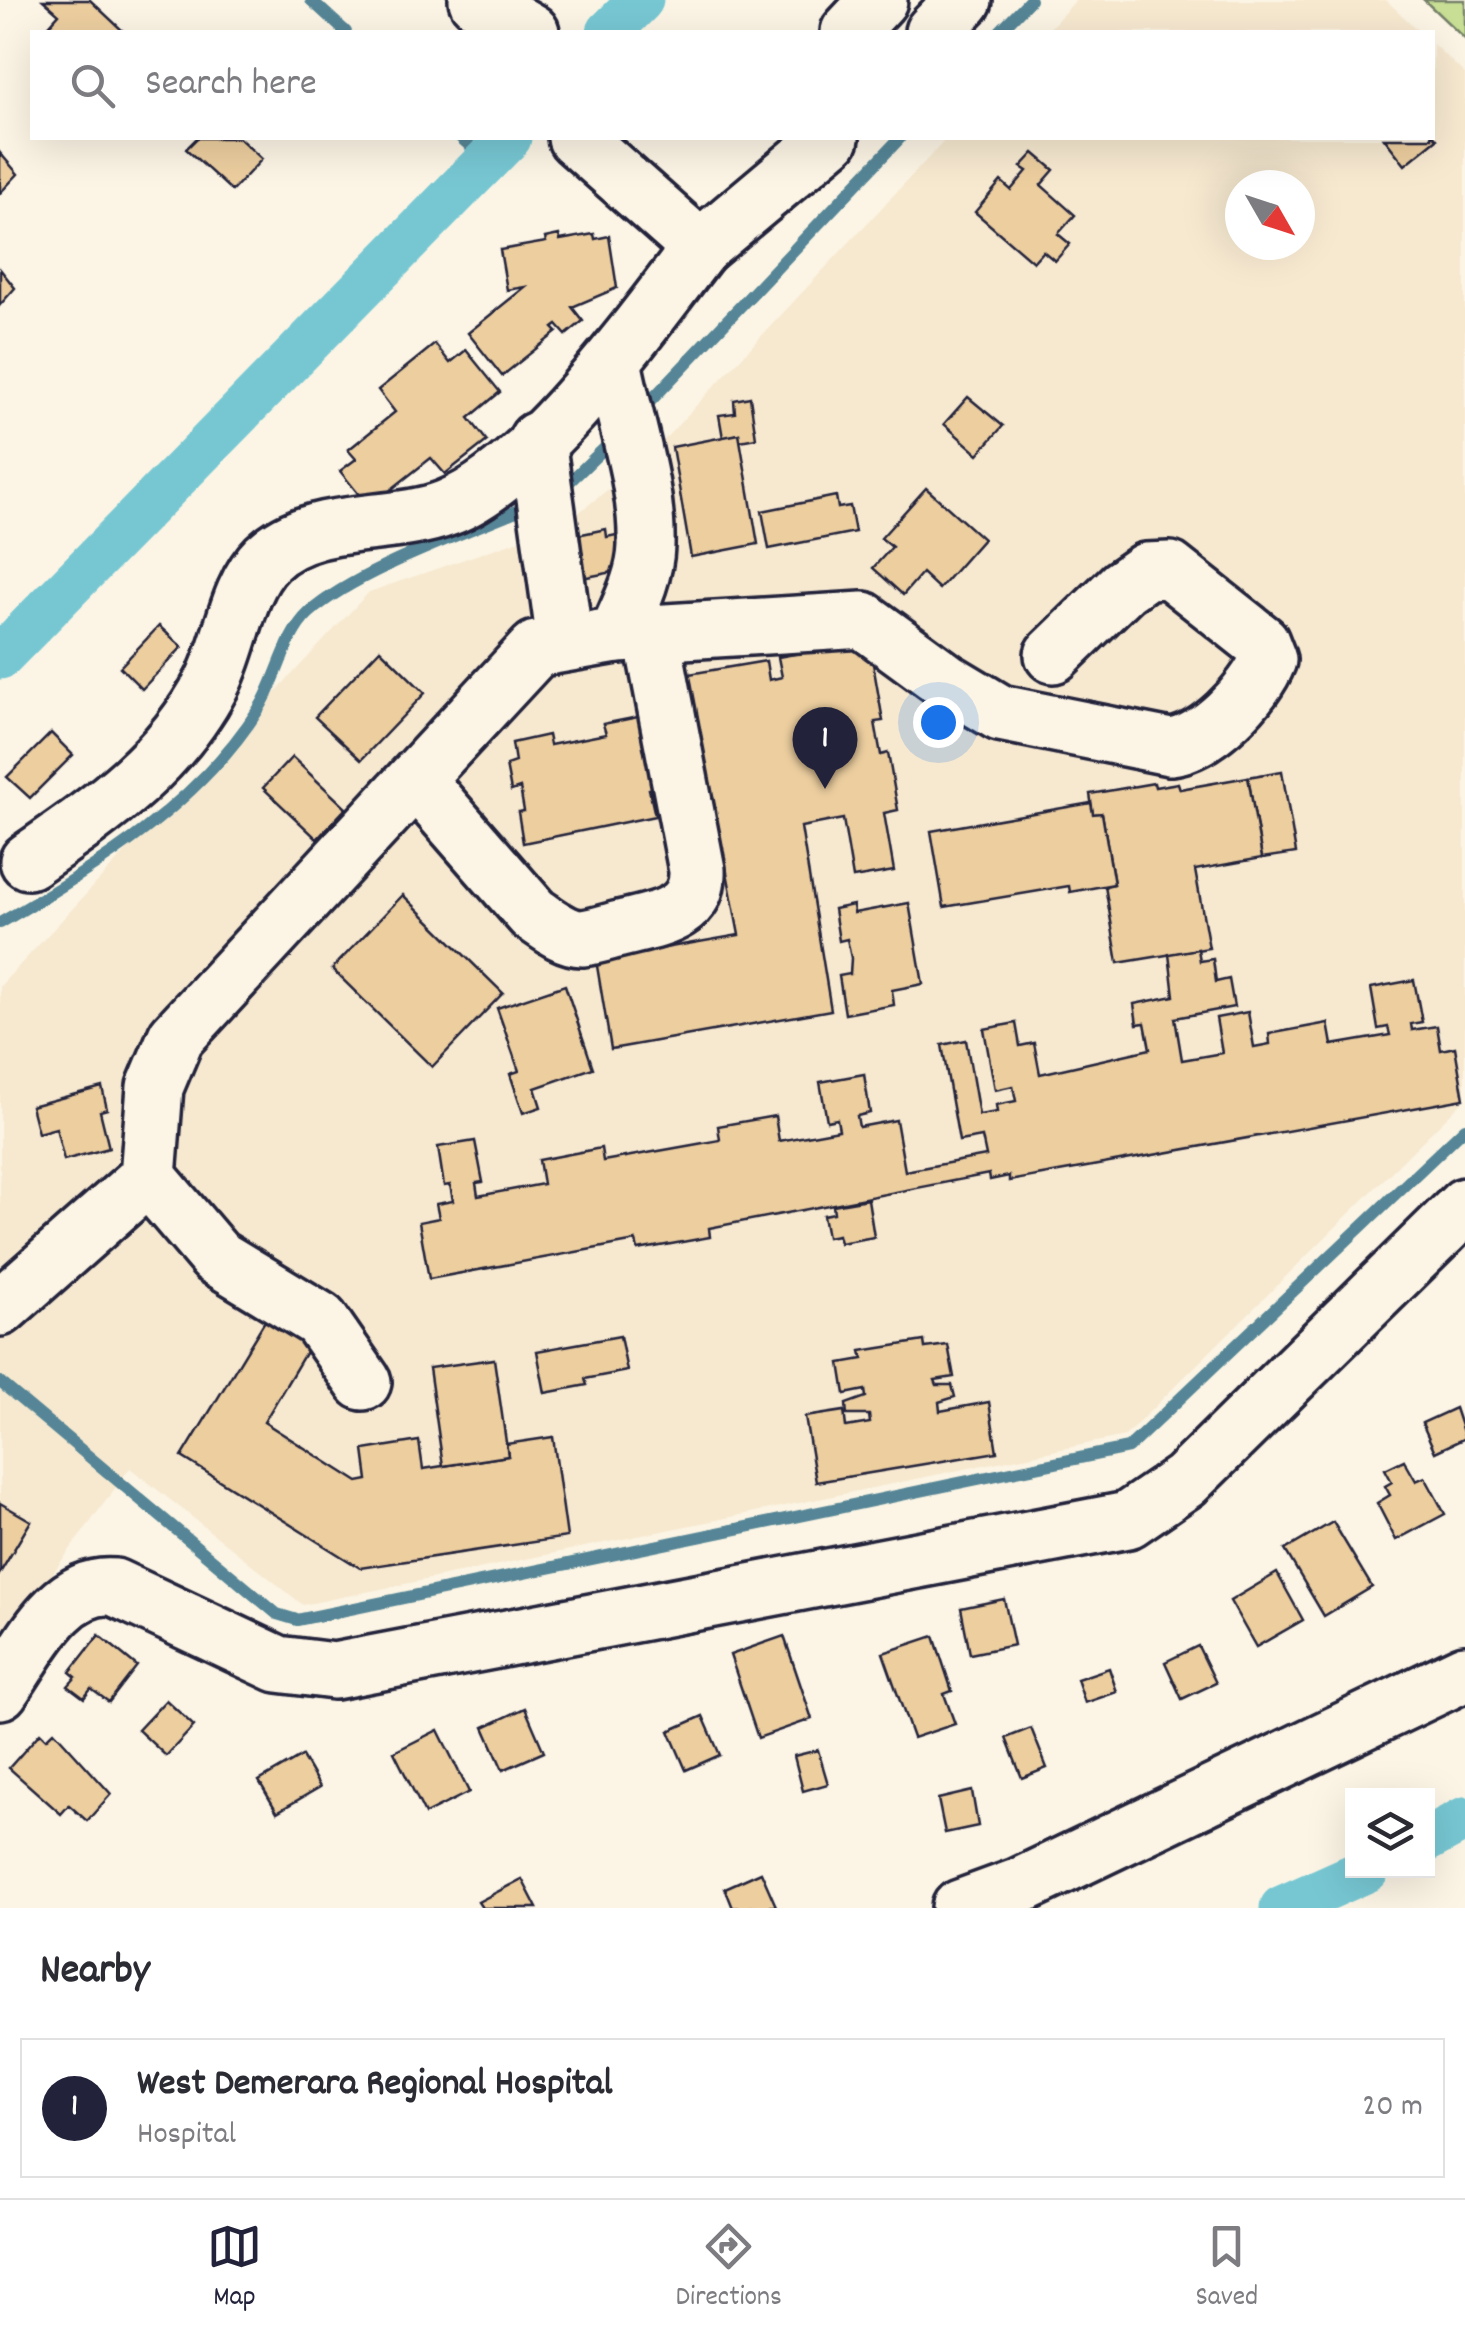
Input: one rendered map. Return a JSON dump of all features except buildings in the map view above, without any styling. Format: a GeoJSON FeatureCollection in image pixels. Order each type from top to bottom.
{"type":"FeatureCollection","features":[{"type":"Feature","properties":{"kind":"street"},"geometry":{"type":"LineString","coordinates":[[444,0],[469,30]]}},
{"type":"Feature","properties":{"kind":"street"},"geometry":{"type":"LineString","coordinates":[[478,0],[528,30]]}},
{"type":"Feature","properties":{"kind":"street"},"geometry":{"type":"LineString","coordinates":[[851,30],[878,0]]}},
{"type":"Feature","properties":{"kind":"street"},"geometry":{"type":"LineString","coordinates":[[934,30],[964,0]]}},
{"type":"Feature","properties":{"kind":"street"},"geometry":{"type":"LineString","coordinates":[[28,861],[142,778],[198,710],[228,646],[248,588],[266,559],[315,532],[404,522],[451,507],[539,457],[617,382],[700,248],[829,140]]}},
{"type":"Feature","properties":{"kind":"street"},"geometry":{"type":"LineString","coordinates":[[580,142],[700,248]]}},
{"type":"Feature","properties":{"kind":"street"},"geometry":{"type":"LineString","coordinates":[[611,636],[639,584],[646,547],[641,487],[617,382]]}},
{"type":"Feature","properties":{"kind":"street"},"geometry":{"type":"LineString","coordinates":[[417,781],[534,914],[556,929],[580,938],[668,918],[681,910],[698,885],[697,870],[611,636],[547,531],[539,457]]}},
{"type":"Feature","properties":{"kind":"street"},"geometry":{"type":"LineString","coordinates":[[0,1308],[148,1176],[155,1087],[176,1037],[536,650],[611,636],[862,620],[944,680],[1000,713],[1170,747],[1186,746],[1204,734],[1262,676],[1268,660],[1261,642],[1170,570],[1146,571],[1122,588],[1053,655]]}},
{"type":"Feature","properties":{"kind":"street"},"geometry":{"type":"LineString","coordinates":[[148,1176],[216,1257],[320,1320],[363,1382]]}},
{"type":"Feature","properties":{"kind":"street"},"geometry":{"type":"LineString","coordinates":[[0,1691],[68,1598],[98,1586],[114,1587],[278,1664],[334,1670],[1128,1520],[1185,1481],[1465,1206]]}},
{"type":"Feature","properties":{"kind":"street"},"geometry":{"type":"LineString","coordinates":[[960,1908],[1020,1886],[1465,1673]]}},
{"type":"Feature","properties":{"kind":"shaded area"},"geometry":{"type":"Polygon","coordinates":[[[1076,0],[1386,0],[1418,30],[1048,30],[1076,0]]]}},
{"type":"Feature","properties":{"kind":"shaded area"},"geometry":{"type":"Polygon","coordinates":[[[1435,46],[1465,74],[1465,1099],[1125,1436],[303,1605],[130,1468],[0,1645],[0,986],[369,592],[563,525],[645,460],[945,140],[1435,140],[1435,46]]]}},
{"type":"Feature","properties":{"kind":"green space"},"geometry":{"type":"Polygon","coordinates":[[[1424,0],[1465,0],[1465,39],[1424,0]]]}},
{"type":"Feature","properties":{"kind":"waterway"},"geometry":{"type":"LineString","coordinates":[[311,0],[344,30]]}},
{"type":"Feature","properties":{"kind":"waterway"},"geometry":{"type":"LineString","coordinates":[[611,30],[641,0]]}},
{"type":"Feature","properties":{"kind":"waterway"},"geometry":{"type":"LineString","coordinates":[[1001,30],[1030,0]]}},
{"type":"Feature","properties":{"kind":"waterway"},"geometry":{"type":"LineString","coordinates":[[463,140],[487,161]]}},
{"type":"Feature","properties":{"kind":"waterway"},"geometry":{"type":"LineString","coordinates":[[0,657],[507,140]]}},
{"type":"Feature","properties":{"kind":"waterway"},"geometry":{"type":"LineString","coordinates":[[641,411],[898,140]]}},
{"type":"Feature","properties":{"kind":"waterway"},"geometry":{"type":"LineString","coordinates":[[560,491],[617,436]]}},
{"type":"Feature","properties":{"kind":"waterway"},"geometry":{"type":"LineString","coordinates":[[0,923],[109,856],[208,774],[260,707],[287,645],[309,613],[384,567],[533,504]]}},
{"type":"Feature","properties":{"kind":"waterway"},"geometry":{"type":"LineString","coordinates":[[0,1382],[277,1614],[297,1620],[1128,1448],[1465,1128]]}},
{"type":"Feature","properties":{"kind":"waterway"},"geometry":{"type":"LineString","coordinates":[[1435,1835],[1465,1819]]}},
{"type":"Feature","properties":{"kind":"waterway"},"geometry":{"type":"LineString","coordinates":[[1282,1908],[1349,1878]]}},
{"type":"Feature","properties":{"kind":"place","name":"West Demerara Regional Hospital"},"geometry":{"type":"Point","coordinates":[825,789]}}]}
